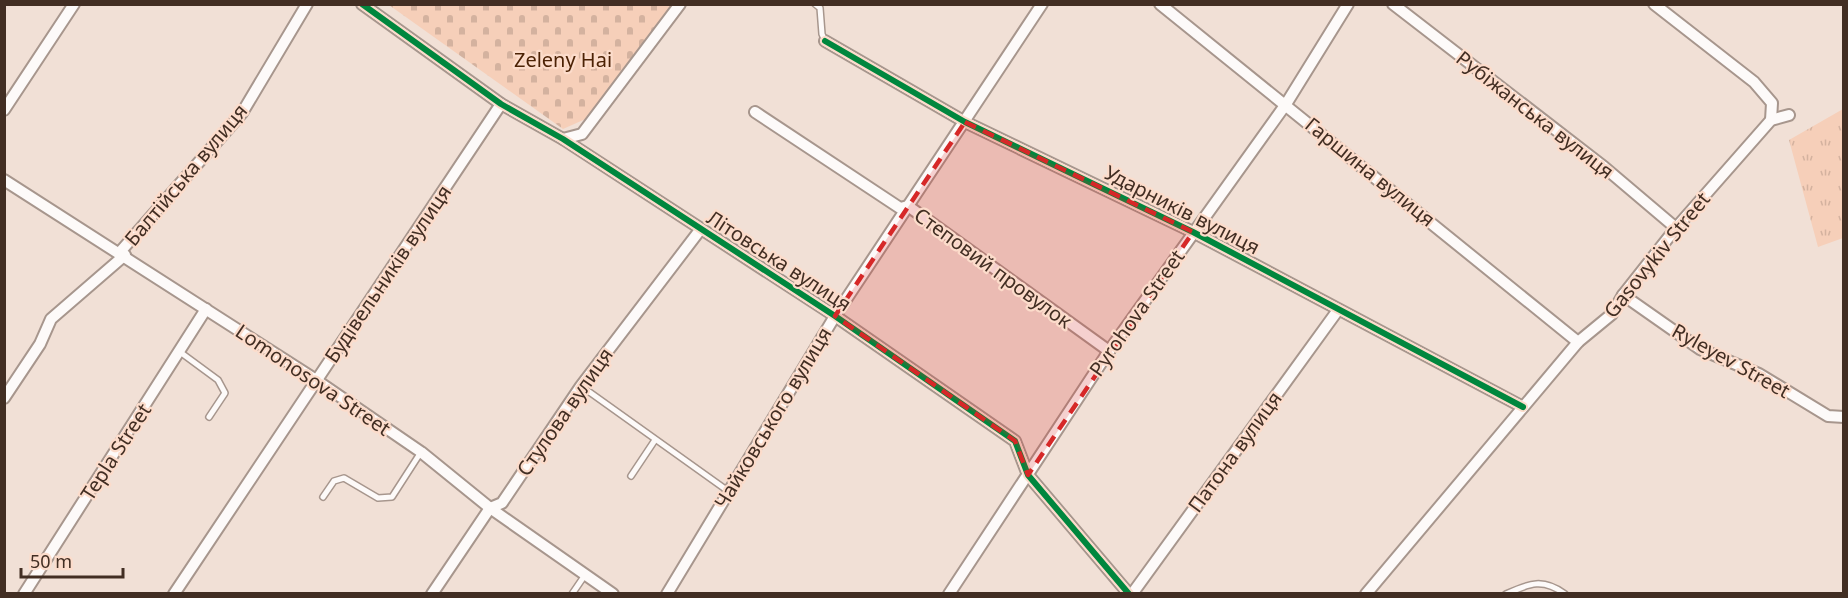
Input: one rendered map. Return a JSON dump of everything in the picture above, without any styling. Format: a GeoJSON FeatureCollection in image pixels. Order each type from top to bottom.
{"type":"FeatureCollection","features":[{"type":"Feature","properties":{"kind":"street"},"geometry":{"type":"LineString","coordinates":[[4,110],[74,4]]}},
{"type":"Feature","properties":{"kind":"street","name":"Балтійська вулиця"},"geometry":{"type":"LineString","coordinates":[[4,398],[40,344],[51,319],[123,254],[242,113],[307,4]]}},
{"type":"Feature","properties":{"kind":"street","name":"Літовська вулиця"},"geometry":{"type":"LineString","coordinates":[[362,4],[501,104],[563,139],[700,230],[836,316],[1016,441],[1028,475],[1130,594]]}},
{"type":"Feature","properties":{"kind":"street"},"geometry":{"type":"LineString","coordinates":[[563,139],[582,134],[680,4]]}},
{"type":"Feature","properties":{"kind":"street","name":"Чайковського вулиця"},"geometry":{"type":"LineString","coordinates":[[668,594],[836,316],[1042,4]]}},
{"type":"Feature","properties":{"kind":"street","name":"Гаршина вулиця"},"geometry":{"type":"LineString","coordinates":[[1160,4],[1578,342]]}},
{"type":"Feature","properties":{"kind":"street","name":"Pyrohova Street"},"geometry":{"type":"LineString","coordinates":[[949,594],[1109,351],[1286,104],[1348,4]]}},
{"type":"Feature","properties":{"kind":"street","name":"Рубіжанська вулиця"},"geometry":{"type":"LineString","coordinates":[[1393,4],[1604,167],[1676,228]]}},
{"type":"Feature","properties":{"kind":"street"},"geometry":{"type":"LineString","coordinates":[[1654,4],[1754,82],[1772,103],[1771,120],[1789,115]]}},
{"type":"Feature","properties":{"kind":"street","name":"Ударників вулиця"},"geometry":{"type":"LineString","coordinates":[[825,41],[965,122],[1193,232],[1523,407]]}},
{"type":"Feature","properties":{"kind":"street","name":"Будівельників вулиця"},"geometry":{"type":"LineString","coordinates":[[174,594],[501,104]]}},
{"type":"Feature","properties":{"kind":"street","name":"Степовий провулок"},"geometry":{"type":"LineString","coordinates":[[756,112],[900,208],[908,206],[1109,351]]}},
{"type":"Feature","properties":{"kind":"street","name":"Gasovykiv Street"},"geometry":{"type":"LineString","coordinates":[[1366,594],[1578,342],[1612,314],[1623,295],[1676,228],[1771,120]]}},
{"type":"Feature","properties":{"kind":"street","name":"Lomonosova Street"},"geometry":{"type":"LineString","coordinates":[[4,180],[123,254],[421,452],[490,508],[613,594]]}},
{"type":"Feature","properties":{"kind":"street","name":"Стулова вулиця"},"geometry":{"type":"LineString","coordinates":[[432,594],[490,508],[502,503],[580,386],[700,230]]}},
{"type":"Feature","properties":{"kind":"street","name":"Ryleyev Street"},"geometry":{"type":"LineString","coordinates":[[1623,295],[1700,349],[1759,374],[1828,416],[1844,417]]}},
{"type":"Feature","properties":{"kind":"street","name":"Tepla Street"},"geometry":{"type":"LineString","coordinates":[[24,594],[206,309]]}},
{"type":"Feature","properties":{"kind":"street","name":"Патона вулиця"},"geometry":{"type":"LineString","coordinates":[[1130,594],[1338,310]]}},
{"type":"Feature","properties":{"kind":"lane"},"geometry":{"type":"LineString","coordinates":[[814,4],[820,8],[822,34],[825,41]]}},
{"type":"Feature","properties":{"kind":"lane"},"geometry":{"type":"LineString","coordinates":[[180,352],[218,380],[225,393],[209,417]]}},
{"type":"Feature","properties":{"kind":"lane"},"geometry":{"type":"LineString","coordinates":[[580,386],[729,491]]}},
{"type":"Feature","properties":{"kind":"lane"},"geometry":{"type":"LineString","coordinates":[[631,476],[655,440]]}},
{"type":"Feature","properties":{"kind":"lane"},"geometry":{"type":"LineString","coordinates":[[323,497],[334,481],[344,477],[378,498],[392,497],[421,452]]}},
{"type":"Feature","properties":{"kind":"lane"},"geometry":{"type":"LineString","coordinates":[[572,594],[586,574]]}},
{"type":"Feature","properties":{"kind":"lane"},"geometry":{"type":"LineString","coordinates":[[1506,594],[1526,585],[1551,583],[1565,594]]}},
{"type":"Feature","properties":{"kind":"highlighted area"},"geometry":{"type":"Polygon","coordinates":[[[965,122],[1193,232],[1028,475],[1015,441],[835,316],[965,122]]]}},
{"type":"Feature","properties":{"kind":"green space","name":"Zeleny Hai"},"geometry":{"type":"Polygon","coordinates":[[[389,5],[673,5],[590,117],[563,129],[389,5]]]}},
{"type":"Feature","properties":{"kind":"green space"},"geometry":{"type":"Polygon","coordinates":[[[1843,109],[1843,238],[1818,247],[1789,140],[1843,109]]]}},
{"type":"Feature","properties":{"kind":"cycle path"},"geometry":{"type":"LineString","coordinates":[[362,4],[501,104],[563,139],[835,316],[1015,441],[1028,475],[1129,594]]}},
{"type":"Feature","properties":{"kind":"cycle path"},"geometry":{"type":"LineString","coordinates":[[825,41],[965,122],[1193,232],[1523,407]]}}]}
